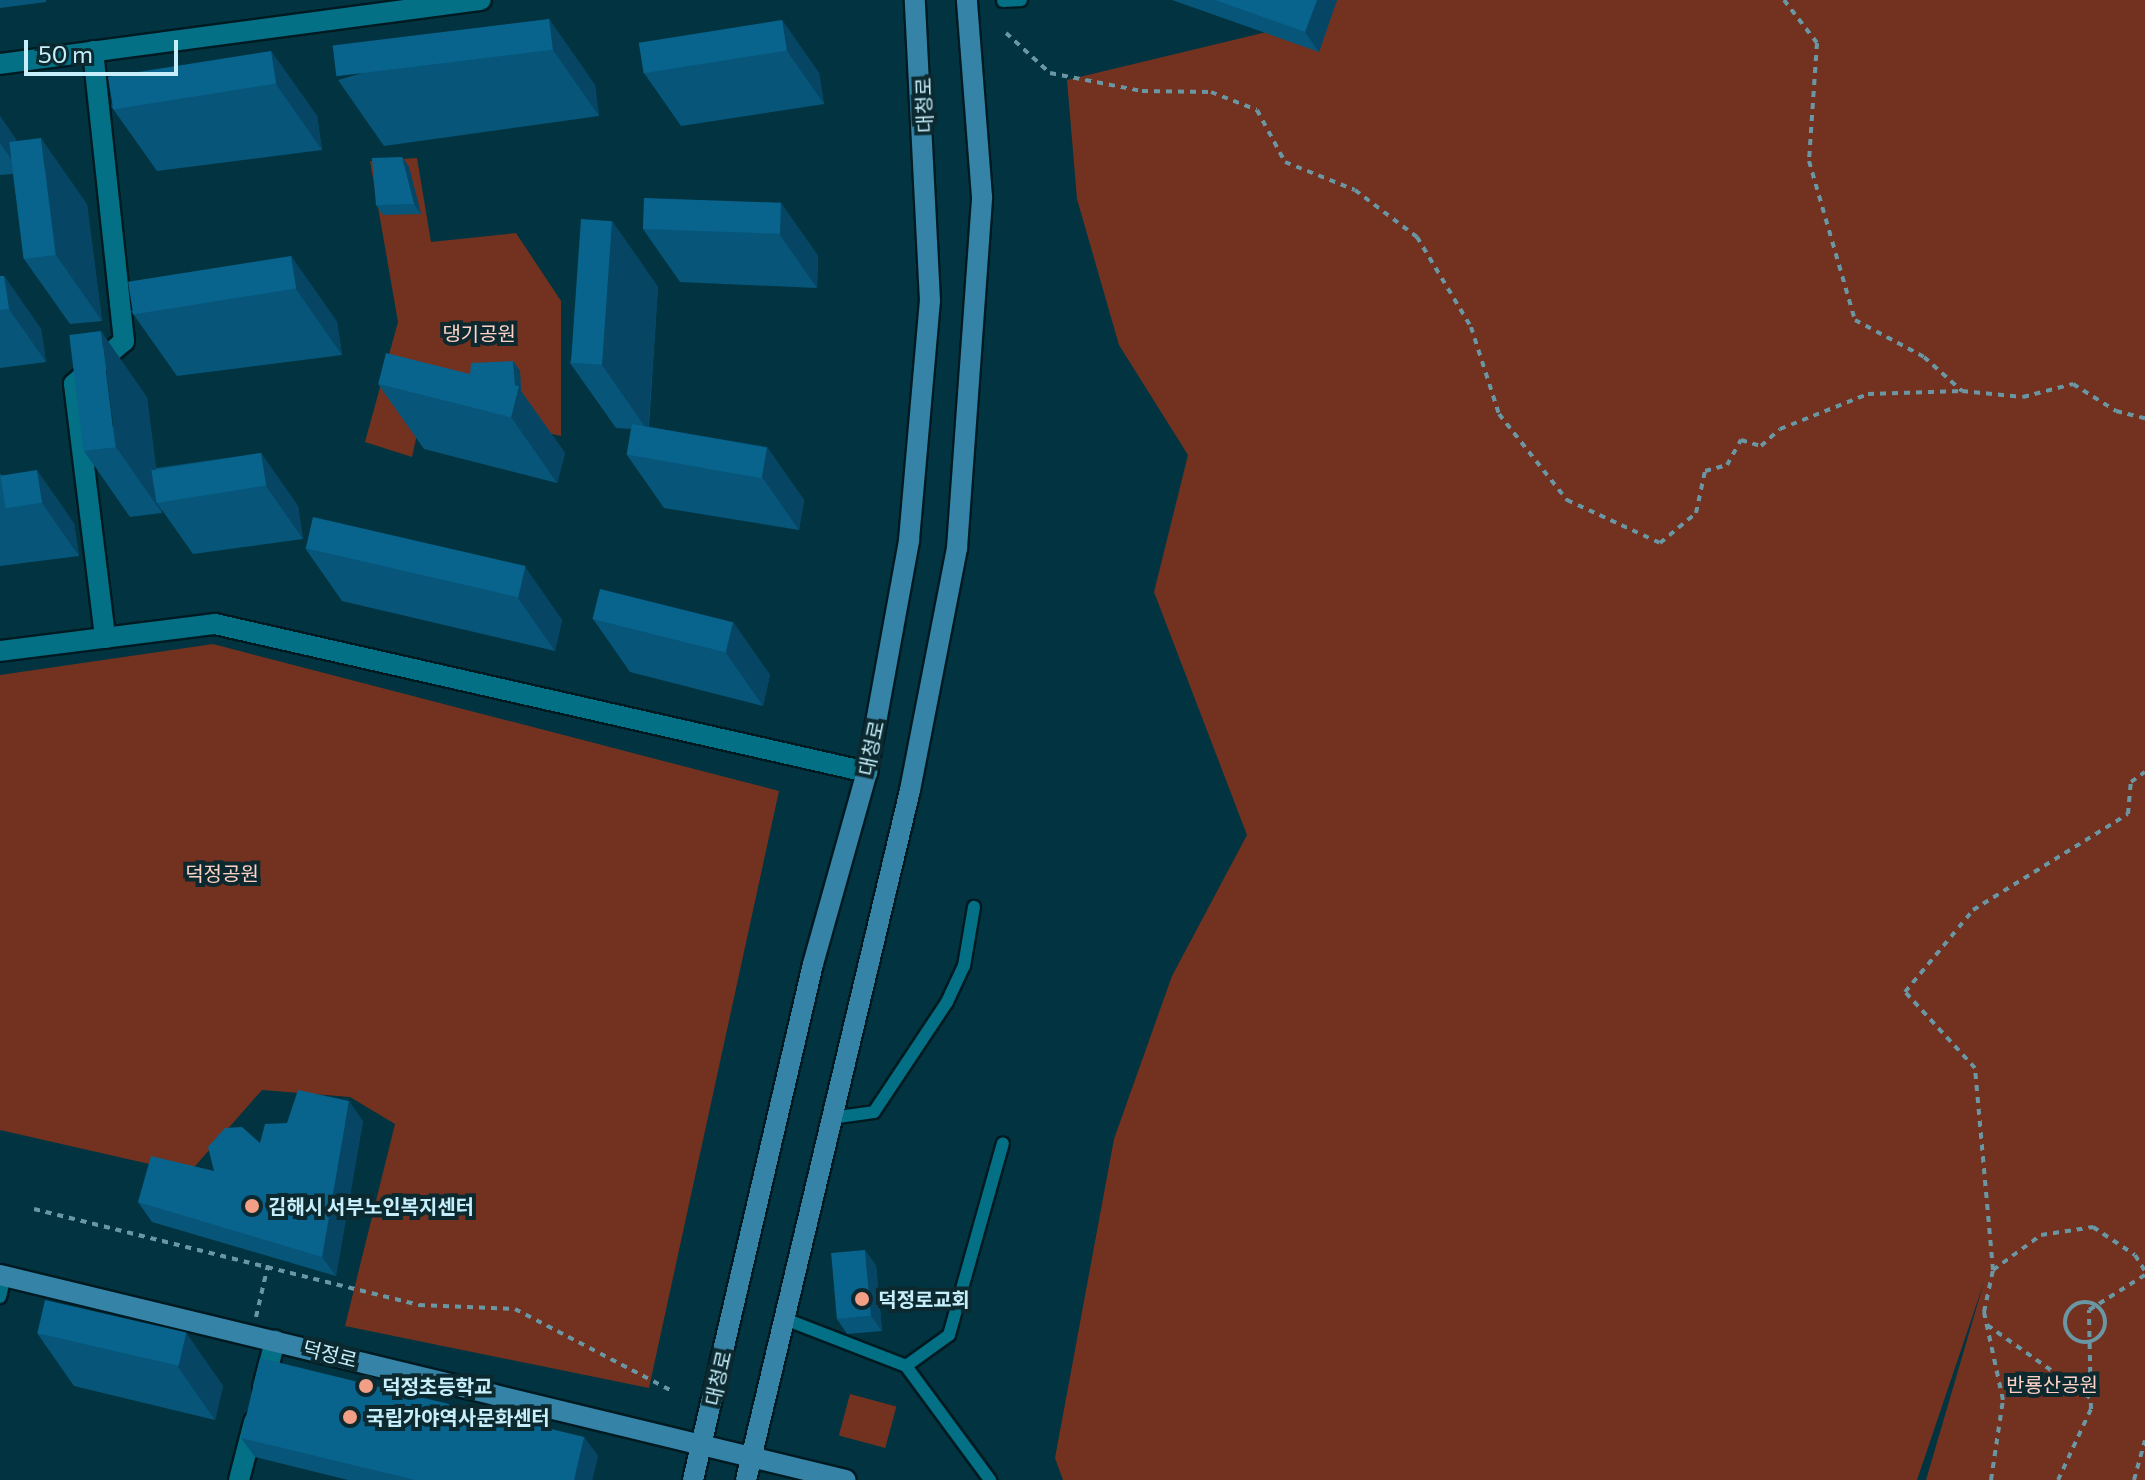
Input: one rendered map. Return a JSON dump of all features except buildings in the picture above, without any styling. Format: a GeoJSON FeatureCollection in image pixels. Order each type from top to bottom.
{"type":"FeatureCollection","features":[{"type":"Feature","properties":{"kind":"main road","name":"대청로"},"geometry":{"type":"LineString","coordinates":[[693,1480],[813,964],[867,772],[909,540],[930,301],[915,0]]}},
{"type":"Feature","properties":{"kind":"main road"},"geometry":{"type":"LineString","coordinates":[[746,1480],[910,790],[957,548],[982,197],[967,0]]}},
{"type":"Feature","properties":{"kind":"main road","name":"덕정로"},"geometry":{"type":"LineString","coordinates":[[3,1276],[846,1480]]}},
{"type":"Feature","properties":{"kind":"street"},"geometry":{"type":"LineString","coordinates":[[0,64],[481,0]]}},
{"type":"Feature","properties":{"kind":"street"},"geometry":{"type":"LineString","coordinates":[[93,51],[124,341],[74,384],[105,638]]}},
{"type":"Feature","properties":{"kind":"street"},"geometry":{"type":"LineString","coordinates":[[0,651],[215,624],[867,772]]}},
{"type":"Feature","properties":{"kind":"street"},"geometry":{"type":"LineString","coordinates":[[239,1480],[275,1341]]}},
{"type":"Feature","properties":{"kind":"lane"},"geometry":{"type":"LineString","coordinates":[[1003,1],[1021,0]]}},
{"type":"Feature","properties":{"kind":"lane"},"geometry":{"type":"LineString","coordinates":[[831,1118],[874,1112],[947,1002],[964,966],[974,907]]}},
{"type":"Feature","properties":{"kind":"lane"},"geometry":{"type":"LineString","coordinates":[[906,1366],[949,1335],[1003,1143]]}},
{"type":"Feature","properties":{"kind":"lane"},"geometry":{"type":"LineString","coordinates":[[0,1297],[3,1276]]}},
{"type":"Feature","properties":{"kind":"lane"},"geometry":{"type":"LineString","coordinates":[[785,1319],[906,1366],[990,1480]]}},
{"type":"Feature","properties":{"kind":"path"},"geometry":{"type":"LineString","coordinates":[[1784,0],[1817,43],[1809,161],[1855,320],[1924,357],[1962,391]]}},
{"type":"Feature","properties":{"kind":"path"},"geometry":{"type":"LineString","coordinates":[[1006,33],[1050,73],[1142,91],[1211,92],[1257,110],[1285,162],[1355,190],[1417,237],[1471,327],[1499,414],[1567,500],[1660,543],[1696,513],[1705,471],[1727,465],[1741,440],[1761,446],[1780,429],[1868,394],[1962,391],[2023,397],[2073,384],[2116,411],[2145,418]]}},
{"type":"Feature","properties":{"kind":"path"},"geometry":{"type":"LineString","coordinates":[[1991,1480],[2003,1400],[1987,1325],[1993,1270],[1975,1068],[1905,992],[1973,910],[2128,814],[2131,782],[2145,772]]}},
{"type":"Feature","properties":{"kind":"path"},"geometry":{"type":"LineString","coordinates":[[34,1209],[419,1305],[515,1309],[670,1390]]}},
{"type":"Feature","properties":{"kind":"path"},"geometry":{"type":"LineString","coordinates":[[1993,1270],[2041,1235],[2093,1227],[2135,1255],[2145,1273],[2102,1296],[2094,1304],[2087,1343],[2092,1399],[2074,1459],[2058,1480]]}},
{"type":"Feature","properties":{"kind":"path"},"geometry":{"type":"LineString","coordinates":[[252,1335],[268,1265]]}},
{"type":"Feature","properties":{"kind":"path"},"geometry":{"type":"LineString","coordinates":[[2087,1343],[2074,1339],[2065,1322],[2075,1305],[2094,1304]]}},
{"type":"Feature","properties":{"kind":"path"},"geometry":{"type":"LineString","coordinates":[[2087,1343],[2106,1326],[2094,1304]]}},
{"type":"Feature","properties":{"kind":"path"},"geometry":{"type":"LineString","coordinates":[[1987,1325],[2092,1399]]}},
{"type":"Feature","properties":{"kind":"path"},"geometry":{"type":"LineString","coordinates":[[2134,1480],[2145,1440]]}},
{"type":"Feature","properties":{"kind":"green space","name":"반룡산공원"},"geometry":{"type":"Polygon","coordinates":[[[1334,0],[2145,0],[2145,1480],[1926,1480],[1984,1282],[1917,1480],[1063,1480],[1055,1458],[1114,1139],[1172,976],[1247,835],[1154,592],[1188,455],[1119,345],[1077,199],[1067,80],[1329,17],[1334,0]]]}},
{"type":"Feature","properties":{"kind":"green space","name":"댕기공원"},"geometry":{"type":"Polygon","coordinates":[[[417,158],[431,242],[516,233],[561,301],[561,436],[423,407],[412,457],[365,442],[398,322],[370,161],[417,158]]]}},
{"type":"Feature","properties":{"kind":"green space","name":"덕정공원"},"geometry":{"type":"Polygon","coordinates":[[[213,644],[779,791],[649,1388],[345,1326],[395,1124],[350,1097],[262,1090],[189,1173],[0,1130],[0,675],[213,644]]]}},
{"type":"Feature","properties":{"kind":"green space"},"geometry":{"type":"Polygon","coordinates":[[[850,1394],[896,1406],[885,1448],[839,1436],[850,1394]]]}},
{"type":"Feature","properties":{"kind":"place","name":"김해시 서부노인복지센터"},"geometry":{"type":"Point","coordinates":[252,1206]}},
{"type":"Feature","properties":{"kind":"place","name":"덕정로교회"},"geometry":{"type":"Point","coordinates":[862,1299]}},
{"type":"Feature","properties":{"kind":"place","name":"덕정초등학교"},"geometry":{"type":"Point","coordinates":[366,1386]}},
{"type":"Feature","properties":{"kind":"place","name":"국립가야역사문화센터"},"geometry":{"type":"Point","coordinates":[350,1417]}}]}
